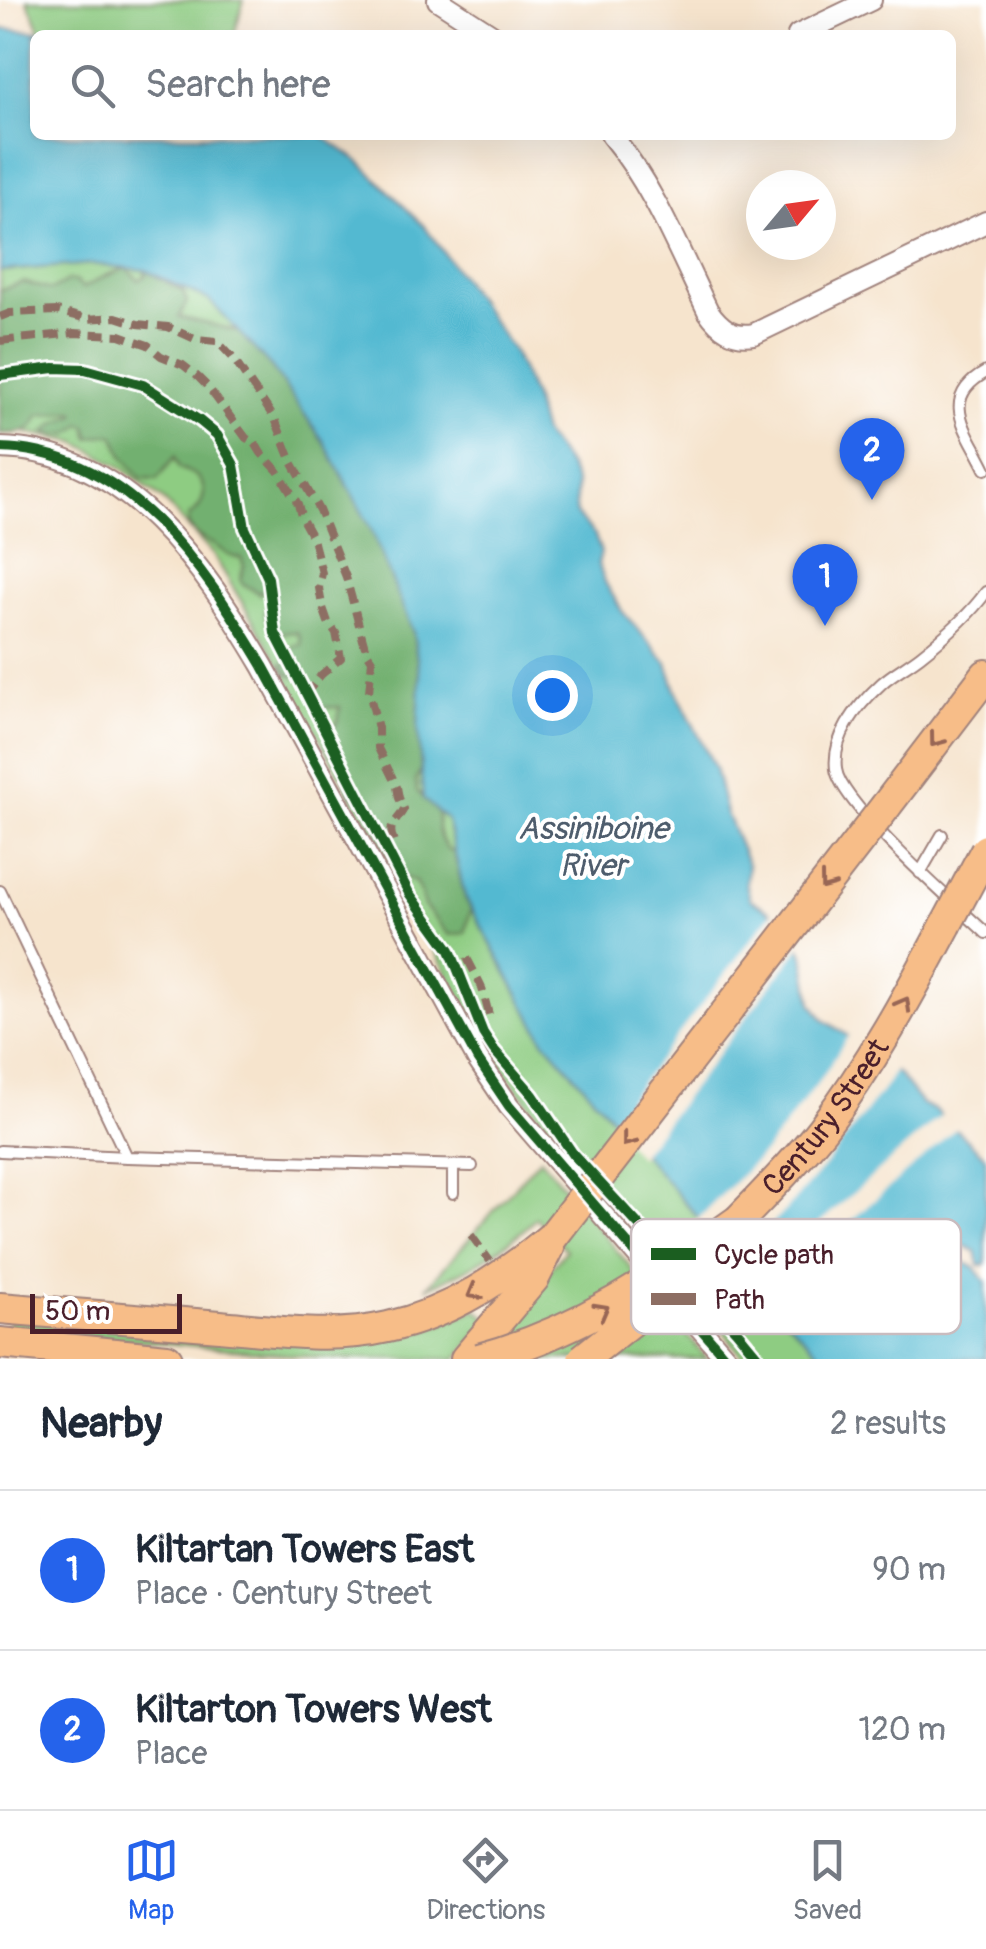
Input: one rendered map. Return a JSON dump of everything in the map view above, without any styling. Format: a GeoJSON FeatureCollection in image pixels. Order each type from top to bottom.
{"type":"FeatureCollection","features":[{"type":"Feature","properties":{"kind":"main road"},"geometry":{"type":"LineString","coordinates":[[0,1308],[295,1332],[362,1332],[413,1320],[465,1299],[508,1272],[553,1236],[986,674]]}},
{"type":"Feature","properties":{"kind":"main road","name":"Century Street"},"geometry":{"type":"LineString","coordinates":[[740,1219],[799,1157],[844,1100],[900,1012],[986,850]]}},
{"type":"Feature","properties":{"kind":"main road"},"geometry":{"type":"LineString","coordinates":[[946,925],[986,879]]}},
{"type":"Feature","properties":{"kind":"main road"},"geometry":{"type":"LineString","coordinates":[[466,1359],[534,1278],[553,1236]]}},
{"type":"Feature","properties":{"kind":"main road","name":"Century Street"},"geometry":{"type":"LineString","coordinates":[[479,1359],[530,1343],[590,1317],[631,1292]]}},
{"type":"Feature","properties":{"kind":"main road"},"geometry":{"type":"LineString","coordinates":[[582,1359],[631,1321]]}},
{"type":"Feature","properties":{"kind":"main road"},"geometry":{"type":"LineString","coordinates":[[0,1343],[167,1359]]}},
{"type":"Feature","properties":{"kind":"street"},"geometry":{"type":"LineString","coordinates":[[438,0],[484,30]]}},
{"type":"Feature","properties":{"kind":"street"},"geometry":{"type":"LineString","coordinates":[[808,30],[870,0]]}},
{"type":"Feature","properties":{"kind":"street"},"geometry":{"type":"LineString","coordinates":[[615,140],[655,203],[708,310],[728,332],[742,336],[754,334],[986,222]]}},
{"type":"Feature","properties":{"kind":"street"},"geometry":{"type":"LineString","coordinates":[[0,448],[32,450],[94,471],[124,490],[191,558],[263,666],[478,1060],[508,1106],[631,1248]]}},
{"type":"Feature","properties":{"kind":"street"},"geometry":{"type":"LineString","coordinates":[[705,1334],[727,1359]]}},
{"type":"Feature","properties":{"kind":"lane"},"geometry":{"type":"LineString","coordinates":[[986,372],[971,381],[958,404],[986,469]]}},
{"type":"Feature","properties":{"kind":"lane"},"geometry":{"type":"LineString","coordinates":[[986,592],[972,610],[873,691],[847,725],[835,758],[842,786],[872,822],[920,873],[986,933]]}},
{"type":"Feature","properties":{"kind":"lane"},"geometry":{"type":"LineString","coordinates":[[920,873],[942,835]]}},
{"type":"Feature","properties":{"kind":"lane"},"geometry":{"type":"LineString","coordinates":[[0,892],[126,1156]]}},
{"type":"Feature","properties":{"kind":"lane"},"geometry":{"type":"LineString","coordinates":[[0,1151],[472,1166]]}},
{"type":"Feature","properties":{"kind":"lane"},"geometry":{"type":"LineString","coordinates":[[453,1166],[453,1193]]}},
{"type":"Feature","properties":{"kind":"green space"},"geometry":{"type":"Polygon","coordinates":[[[27,0],[244,0],[235,30],[40,30],[27,0]]]}},
{"type":"Feature","properties":{"kind":"green space"},"geometry":{"type":"Polygon","coordinates":[[[92,264],[145,270],[209,300],[272,368],[418,728],[423,799],[447,820],[465,897],[544,1040],[699,1219],[631,1222],[509,1078],[486,1045],[281,667],[214,556],[162,499],[121,467],[76,442],[0,430],[0,271],[92,264]]]}},
{"type":"Feature","properties":{"kind":"green space"},"geometry":{"type":"Polygon","coordinates":[[[126,268],[139,280],[145,276],[145,270],[183,291],[187,302],[179,317],[238,331],[272,368],[324,442],[371,528],[413,632],[420,678],[421,769],[417,791],[438,812],[440,836],[448,850],[454,852],[471,909],[465,933],[449,935],[424,906],[415,882],[399,875],[383,848],[377,824],[374,826],[364,804],[346,789],[344,767],[331,732],[340,707],[321,708],[306,681],[285,672],[284,654],[301,645],[300,637],[297,632],[275,633],[269,625],[265,610],[273,599],[272,591],[260,594],[242,583],[241,558],[227,555],[188,525],[189,516],[203,498],[203,486],[196,476],[179,468],[175,457],[157,479],[141,478],[123,456],[115,437],[109,434],[90,438],[87,426],[81,424],[65,435],[45,432],[75,412],[39,415],[29,430],[0,434],[0,290],[23,282],[51,290],[75,281],[83,288],[126,268]]]}},
{"type":"Feature","properties":{"kind":"green space"},"geometry":{"type":"Polygon","coordinates":[[[540,1158],[631,1268],[631,1334],[686,1334],[707,1359],[475,1359],[566,1250],[536,1218],[485,1259],[426,1288],[540,1158]]]}},
{"type":"Feature","properties":{"kind":"green space"},"geometry":{"type":"Polygon","coordinates":[[[476,1309],[491,1321],[456,1359],[333,1359],[9,1328],[9,1320],[424,1330],[476,1309]]]}},
{"type":"Feature","properties":{"kind":"green space"},"geometry":{"type":"Polygon","coordinates":[[[725,1334],[801,1334],[825,1359],[744,1359],[725,1334]]]}},
{"type":"Feature","properties":{"kind":"water","name":"Assiniboine River"},"geometry":{"type":"Polygon","coordinates":[[[0,29],[30,31],[30,140],[328,140],[360,162],[427,229],[512,349],[532,394],[543,433],[569,467],[576,484],[576,514],[595,536],[601,552],[598,564],[606,584],[622,611],[667,663],[676,690],[715,768],[726,813],[748,865],[746,883],[750,899],[769,911],[795,937],[804,956],[812,1003],[824,1020],[899,1075],[922,1104],[935,1110],[986,1157],[986,1265],[979,1265],[976,1251],[961,1246],[961,1219],[699,1219],[544,1040],[465,897],[447,820],[423,799],[418,728],[420,678],[413,632],[371,529],[324,442],[272,368],[209,300],[145,270],[92,264],[0,271],[0,29]]]}},
{"type":"Feature","properties":{"kind":"water","name":"Assiniboine River"},"geometry":{"type":"Polygon","coordinates":[[[961,1259],[975,1267],[986,1282],[986,1359],[825,1359],[801,1334],[961,1334],[961,1259]]]}},
{"type":"Feature","properties":{"kind":"pier"},"geometry":{"type":"Polygon","coordinates":[[[774,910],[803,943],[639,1157],[610,1123],[774,910]]]}},
{"type":"Feature","properties":{"kind":"pier"},"geometry":{"type":"Polygon","coordinates":[[[850,1033],[897,1067],[823,1168],[777,1219],[698,1219],[766,1150],[823,1076],[850,1033]]]}},
{"type":"Feature","properties":{"kind":"pier"},"geometry":{"type":"Polygon","coordinates":[[[945,1112],[960,1125],[853,1219],[824,1219],[945,1112]]]}},
{"type":"Feature","properties":{"kind":"marked path"},"geometry":{"type":"LineString","coordinates":[[0,317],[57,311],[87,319],[116,317],[168,327],[195,339],[217,341],[232,357],[275,419],[346,577],[366,651],[372,660],[369,692],[378,728],[378,748],[404,809],[392,828],[395,845]]}},
{"type":"Feature","properties":{"kind":"marked path"},"geometry":{"type":"LineString","coordinates":[[0,341],[74,333],[120,335],[148,345],[161,356],[183,365],[208,387],[246,438],[278,471],[313,539],[322,573],[322,605],[336,633],[341,658],[306,694]]}},
{"type":"Feature","properties":{"kind":"marked path"},"geometry":{"type":"LineString","coordinates":[[467,958],[481,985],[490,1018]]}},
{"type":"Feature","properties":{"kind":"marked path"},"geometry":{"type":"LineString","coordinates":[[471,1235],[490,1261]]}},
{"type":"Feature","properties":{"kind":"cycle path"},"geometry":{"type":"LineString","coordinates":[[0,375],[54,368],[85,369],[143,385],[217,435],[234,465],[245,528],[268,578],[275,633],[409,893],[450,950],[483,1033],[533,1095],[573,1154],[633,1219]]}},
{"type":"Feature","properties":{"kind":"cycle path"},"geometry":{"type":"LineString","coordinates":[[0,448],[45,454],[86,469],[123,492],[187,554],[263,666],[478,1060],[509,1106],[631,1248]]}},
{"type":"Feature","properties":{"kind":"cycle path"},"geometry":{"type":"LineString","coordinates":[[705,1334],[727,1359]]}},
{"type":"Feature","properties":{"kind":"cycle path"},"geometry":{"type":"LineString","coordinates":[[739,1334],[760,1359]]}},
{"type":"Feature","properties":{"kind":"place","name":"Kiltarton Towers West"},"geometry":{"type":"Point","coordinates":[872,500]}},
{"type":"Feature","properties":{"kind":"place","name":"Kiltartan Towers East"},"geometry":{"type":"Point","coordinates":[825,626]}}]}
